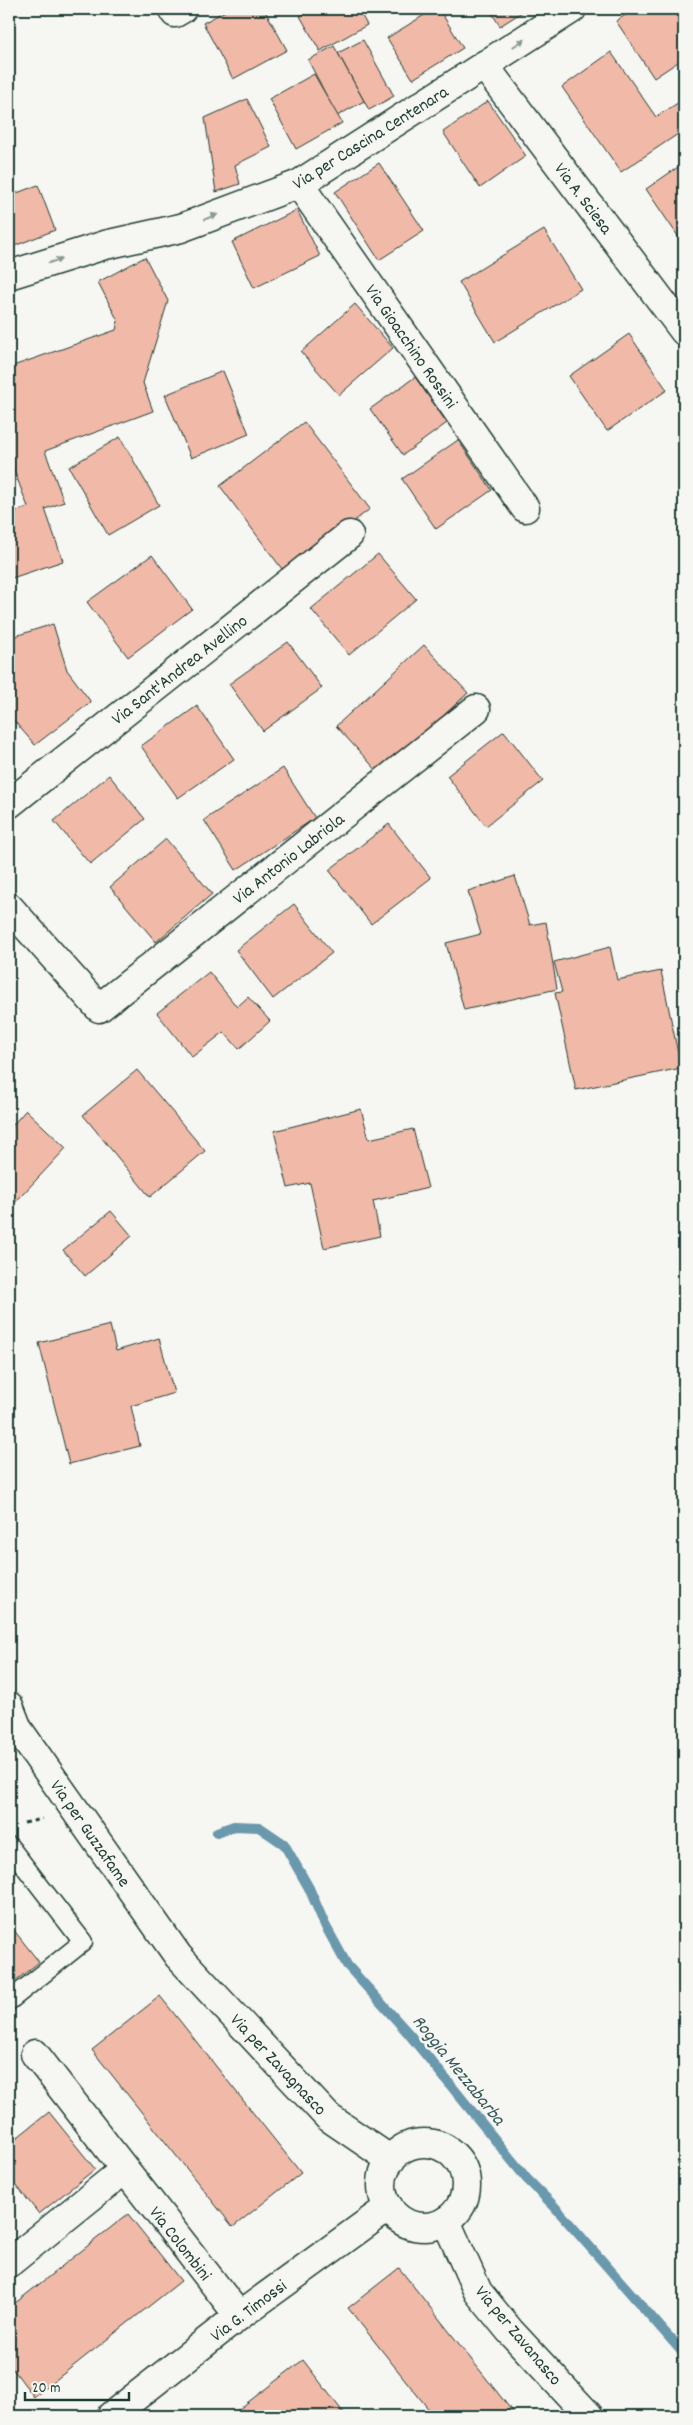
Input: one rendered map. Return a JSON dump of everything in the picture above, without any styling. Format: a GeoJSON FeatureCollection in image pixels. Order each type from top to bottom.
{"type":"FeatureCollection","features":[{"type":"Feature","properties":{"kind":"street","name":"Via per Cascina Centenara"},"geometry":{"type":"LineString","coordinates":[[9,275],[105,245],[180,228],[299,184],[572,9]]}},
{"type":"Feature","properties":{"kind":"street","name":"Via A. Sciesa"},"geometry":{"type":"LineString","coordinates":[[484,65],[684,331]]}},
{"type":"Feature","properties":{"kind":"street","name":"Via Gioacchino Rossini"},"geometry":{"type":"LineString","coordinates":[[299,184],[524,508]]}},
{"type":"Feature","properties":{"kind":"street","name":"Via Sant'Andrea Avellino"},"geometry":{"type":"LineString","coordinates":[[9,804],[349,535]]}},
{"type":"Feature","properties":{"kind":"street","name":"Via Antonio Labriola"},"geometry":{"type":"LineString","coordinates":[[9,907],[99,1008],[476,709]]}},
{"type":"Feature","properties":{"kind":"street","name":"Via per Guzzafame"},"geometry":{"type":"LineString","coordinates":[[9,1706],[18,1729],[178,1956]]}},
{"type":"Feature","properties":{"kind":"street","name":"Via per Zavagnasco"},"geometry":{"type":"LineString","coordinates":[[178,1956],[328,2117],[391,2160]]}},
{"type":"Feature","properties":{"kind":"street","name":"Via Colombini"},"geometry":{"type":"LineString","coordinates":[[35,2054],[239,2316]]}},
{"type":"Feature","properties":{"kind":"street"},"geometry":{"type":"LineString","coordinates":[[426,2143],[439,2146],[451,2152],[462,2169],[466,2188],[463,2201],[456,2212],[446,2221],[434,2226],[421,2227],[408,2224],[397,2217],[389,2207],[382,2188],[383,2178],[391,2160],[401,2150],[413,2145],[426,2143]]}},
{"type":"Feature","properties":{"kind":"street"},"geometry":{"type":"LineString","coordinates":[[9,2263],[124,2170]]}},
{"type":"Feature","properties":{"kind":"street","name":"Via G. Timossi"},"geometry":{"type":"LineString","coordinates":[[111,2416],[239,2316],[389,2207]]}},
{"type":"Feature","properties":{"kind":"street","name":"Via per Zavanasco"},"geometry":{"type":"LineString","coordinates":[[446,2221],[478,2292],[510,2331],[589,2416]]}},
{"type":"Feature","properties":{"kind":"lane"},"geometry":{"type":"LineString","coordinates":[[9,1846],[83,1942],[9,2002]]}},
{"type":"Feature","properties":{"kind":"building"},"geometry":{"type":"Polygon","coordinates":[[[229,9],[264,9],[287,50],[233,79],[203,23],[229,9]]]}},
{"type":"Feature","properties":{"kind":"building"},"geometry":{"type":"Polygon","coordinates":[[[313,9],[358,9],[367,25],[320,51],[300,16],[313,9]]]}},
{"type":"Feature","properties":{"kind":"building"},"geometry":{"type":"Polygon","coordinates":[[[434,9],[439,9],[463,48],[413,79],[387,38],[434,9]]]}},
{"type":"Feature","properties":{"kind":"building"},"geometry":{"type":"Polygon","coordinates":[[[489,9],[527,9],[500,26],[489,9]]]}},
{"type":"Feature","properties":{"kind":"building"},"geometry":{"type":"Polygon","coordinates":[[[635,9],[684,9],[684,58],[654,78],[616,21],[635,9]]]}},
{"type":"Feature","properties":{"kind":"building"},"geometry":{"type":"Polygon","coordinates":[[[363,40],[394,96],[369,110],[338,53],[363,40]]]}},
{"type":"Feature","properties":{"kind":"building"},"geometry":{"type":"Polygon","coordinates":[[[334,46],[364,101],[337,116],[308,60],[334,46]]]}},
{"type":"Feature","properties":{"kind":"building"},"geometry":{"type":"Polygon","coordinates":[[[611,52],[656,117],[684,99],[684,130],[621,172],[562,87],[611,52]]]}},
{"type":"Feature","properties":{"kind":"building"},"geometry":{"type":"Polygon","coordinates":[[[314,74],[342,123],[296,149],[269,99],[314,74]]]}},
{"type":"Feature","properties":{"kind":"building"},"geometry":{"type":"Polygon","coordinates":[[[247,99],[271,147],[235,165],[240,184],[216,192],[205,118],[247,99]]]}},
{"type":"Feature","properties":{"kind":"building"},"geometry":{"type":"Polygon","coordinates":[[[488,101],[526,156],[480,188],[443,132],[488,101]]]}},
{"type":"Feature","properties":{"kind":"building"},"geometry":{"type":"Polygon","coordinates":[[[379,163],[424,231],[379,260],[335,192],[379,163]]]}},
{"type":"Feature","properties":{"kind":"building"},"geometry":{"type":"Polygon","coordinates":[[[684,163],[684,245],[646,189],[684,163]]]}},
{"type":"Feature","properties":{"kind":"building"},"geometry":{"type":"Polygon","coordinates":[[[38,185],[55,230],[9,248],[9,196],[38,185]]]}},
{"type":"Feature","properties":{"kind":"building"},"geometry":{"type":"Polygon","coordinates":[[[297,210],[320,256],[254,288],[232,242],[297,210]]]}},
{"type":"Feature","properties":{"kind":"building"},"geometry":{"type":"Polygon","coordinates":[[[544,230],[581,289],[495,342],[459,282],[544,230]]]}},
{"type":"Feature","properties":{"kind":"building"},"geometry":{"type":"Polygon","coordinates":[[[145,257],[168,301],[143,383],[153,411],[45,451],[64,502],[45,509],[63,561],[9,579],[9,514],[28,507],[9,457],[9,355],[13,366],[116,330],[118,321],[98,282],[145,257]]]}},
{"type":"Feature","properties":{"kind":"building"},"geometry":{"type":"Polygon","coordinates":[[[355,304],[393,348],[339,395],[301,352],[355,304]]]}},
{"type":"Feature","properties":{"kind":"building"},"geometry":{"type":"Polygon","coordinates":[[[629,334],[667,390],[607,431],[569,376],[629,334]]]}},
{"type":"Feature","properties":{"kind":"building"},"geometry":{"type":"Polygon","coordinates":[[[223,371],[249,434],[191,458],[165,395],[223,371]]]}},
{"type":"Feature","properties":{"kind":"building"},"geometry":{"type":"Polygon","coordinates":[[[415,377],[447,423],[403,455],[370,409],[415,377]]]}},
{"type":"Feature","properties":{"kind":"building"},"geometry":{"type":"Polygon","coordinates":[[[304,422],[370,509],[285,573],[220,486],[304,422]]]}},
{"type":"Feature","properties":{"kind":"building"},"geometry":{"type":"Polygon","coordinates":[[[120,437],[159,505],[108,535],[69,467],[120,437]]]}},
{"type":"Feature","properties":{"kind":"building"},"geometry":{"type":"Polygon","coordinates":[[[458,440],[492,490],[436,529],[402,479],[458,440]]]}},
{"type":"Feature","properties":{"kind":"building"},"geometry":{"type":"Polygon","coordinates":[[[378,554],[416,599],[349,655],[311,609],[378,554]]]}},
{"type":"Feature","properties":{"kind":"building"},"geometry":{"type":"Polygon","coordinates":[[[152,555],[192,609],[128,657],[87,602],[152,555]]]}},
{"type":"Feature","properties":{"kind":"building"},"geometry":{"type":"Polygon","coordinates":[[[53,624],[67,670],[91,702],[35,745],[9,715],[9,638],[53,624]]]}},
{"type":"Feature","properties":{"kind":"building"},"geometry":{"type":"Polygon","coordinates":[[[288,642],[322,688],[263,731],[229,684],[288,642]]]}},
{"type":"Feature","properties":{"kind":"building"},"geometry":{"type":"Polygon","coordinates":[[[424,645],[468,693],[380,774],[336,726],[424,645]]]}},
{"type":"Feature","properties":{"kind":"building"},"geometry":{"type":"Polygon","coordinates":[[[197,706],[234,759],[178,798],[141,746],[197,706]]]}},
{"type":"Feature","properties":{"kind":"building"},"geometry":{"type":"Polygon","coordinates":[[[504,731],[543,781],[486,826],[447,776],[504,731]]]}},
{"type":"Feature","properties":{"kind":"building"},"geometry":{"type":"Polygon","coordinates":[[[283,768],[315,818],[236,870],[204,820],[283,768]]]}},
{"type":"Feature","properties":{"kind":"building"},"geometry":{"type":"Polygon","coordinates":[[[109,775],[145,819],[90,864],[54,821],[109,775]]]}},
{"type":"Feature","properties":{"kind":"building"},"geometry":{"type":"Polygon","coordinates":[[[389,824],[431,878],[371,924],[329,870],[389,824]]]}},
{"type":"Feature","properties":{"kind":"building"},"geometry":{"type":"Polygon","coordinates":[[[166,839],[212,894],[156,942],[110,887],[166,839]]]}},
{"type":"Feature","properties":{"kind":"building"},"geometry":{"type":"Polygon","coordinates":[[[515,876],[530,925],[546,922],[557,989],[464,1010],[446,943],[481,934],[468,891],[515,876]]]}},
{"type":"Feature","properties":{"kind":"building"},"geometry":{"type":"Polygon","coordinates":[[[294,904],[332,953],[273,999],[236,950],[294,904]]]}},
{"type":"Feature","properties":{"kind":"building"},"geometry":{"type":"Polygon","coordinates":[[[610,947],[617,980],[661,971],[681,1068],[576,1090],[555,993],[562,992],[554,962],[610,947]]]}},
{"type":"Feature","properties":{"kind":"building"},"geometry":{"type":"Polygon","coordinates":[[[209,972],[237,1007],[248,997],[270,1021],[239,1049],[224,1032],[192,1057],[157,1013],[209,972]]]}},
{"type":"Feature","properties":{"kind":"building"},"geometry":{"type":"Polygon","coordinates":[[[137,1070],[205,1151],[150,1197],[83,1115],[137,1070]]]}},
{"type":"Feature","properties":{"kind":"building"},"geometry":{"type":"Polygon","coordinates":[[[361,1109],[369,1139],[413,1129],[428,1188],[373,1201],[380,1236],[324,1248],[310,1183],[288,1188],[274,1131],[361,1109]]]}},
{"type":"Feature","properties":{"kind":"building"},"geometry":{"type":"Polygon","coordinates":[[[26,1110],[66,1148],[9,1209],[9,1129],[26,1110]]]}},
{"type":"Feature","properties":{"kind":"building"},"geometry":{"type":"Polygon","coordinates":[[[111,1211],[132,1236],[85,1276],[63,1250],[111,1211]]]}},
{"type":"Feature","properties":{"kind":"building"},"geometry":{"type":"Polygon","coordinates":[[[110,1325],[116,1351],[159,1338],[174,1393],[131,1406],[140,1446],[69,1464],[39,1343],[110,1325]]]}},
{"type":"Feature","properties":{"kind":"building"},"geometry":{"type":"Polygon","coordinates":[[[9,1924],[39,1962],[9,1986],[9,1924]]]}},
{"type":"Feature","properties":{"kind":"building"},"geometry":{"type":"Polygon","coordinates":[[[160,1996],[301,2173],[233,2227],[92,2050],[160,1996]]]}},
{"type":"Feature","properties":{"kind":"building"},"geometry":{"type":"Polygon","coordinates":[[[49,2112],[95,2169],[39,2214],[9,2176],[9,2144],[49,2112]]]}},
{"type":"Feature","properties":{"kind":"building"},"geometry":{"type":"Polygon","coordinates":[[[9,2182],[16,2191],[9,2197],[9,2182]]]}},
{"type":"Feature","properties":{"kind":"building"},"geometry":{"type":"Polygon","coordinates":[[[128,2214],[181,2281],[34,2397],[9,2364],[9,2308],[128,2214]]]}},
{"type":"Feature","properties":{"kind":"building"},"geometry":{"type":"Polygon","coordinates":[[[399,2268],[516,2416],[434,2416],[348,2308],[399,2268]]]}},
{"type":"Feature","properties":{"kind":"building"},"geometry":{"type":"Polygon","coordinates":[[[303,2360],[346,2416],[230,2416],[303,2360]]]}},
{"type":"Feature","properties":{"kind":"waterway","name":"Roggia Mezzabarba"},"geometry":{"type":"LineString","coordinates":[[217,1832],[234,1826],[259,1827],[284,1844],[309,1888],[325,1925],[347,1965],[409,2034],[527,2179],[554,2206],[684,2354]]}}]}
